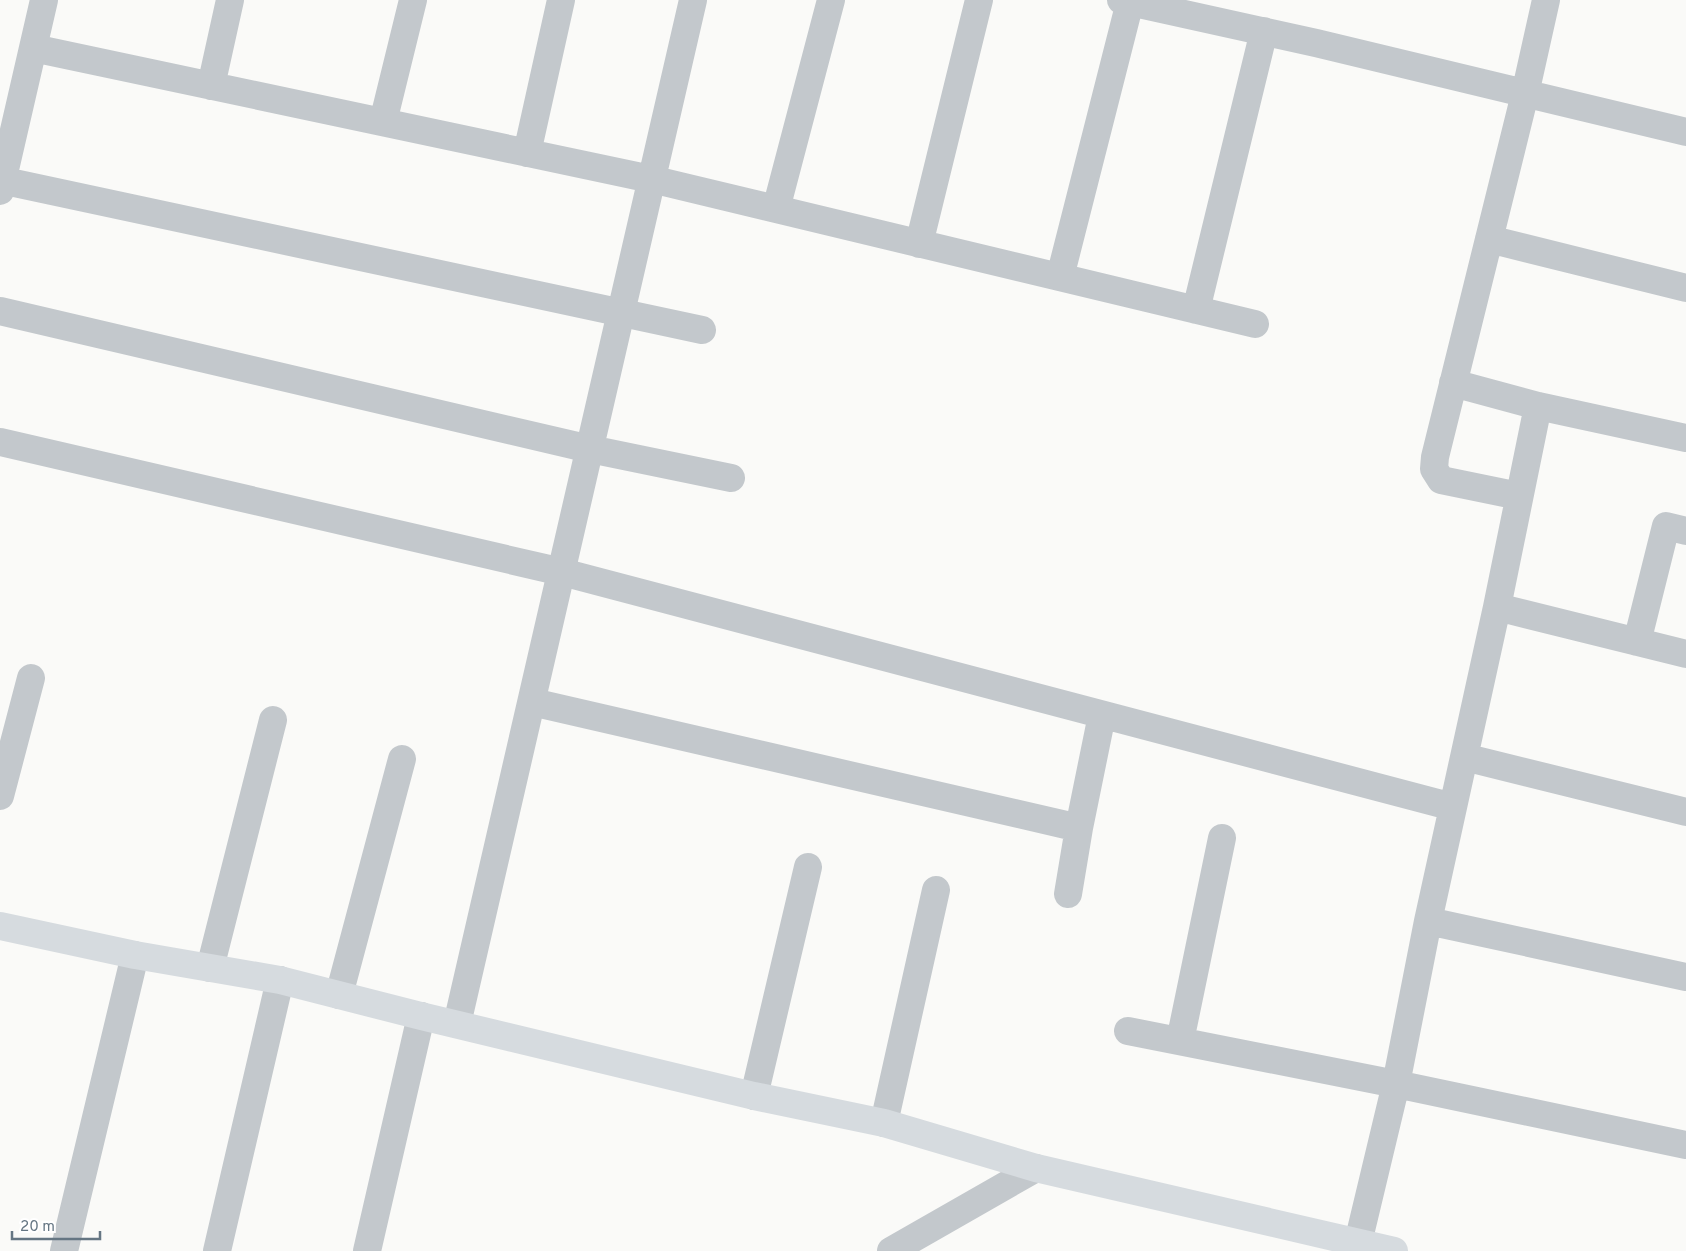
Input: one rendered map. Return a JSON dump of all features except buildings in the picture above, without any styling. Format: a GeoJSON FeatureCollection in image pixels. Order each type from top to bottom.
{"type":"FeatureCollection","features":[{"type":"Feature","properties":{"kind":"street"},"geometry":{"type":"LineString","coordinates":[[44,0],[1,184],[702,330]]}},
{"type":"Feature","properties":{"kind":"street"},"geometry":{"type":"LineString","coordinates":[[211,86],[230,0]]}},
{"type":"Feature","properties":{"kind":"street"},"geometry":{"type":"LineString","coordinates":[[383,122],[413,0]]}},
{"type":"Feature","properties":{"kind":"street"},"geometry":{"type":"LineString","coordinates":[[527,153],[561,0]]}},
{"type":"Feature","properties":{"kind":"street"},"geometry":{"type":"LineString","coordinates":[[457,1024],[693,0]]}},
{"type":"Feature","properties":{"kind":"street"},"geometry":{"type":"LineString","coordinates":[[776,209],[831,0]]}},
{"type":"Feature","properties":{"kind":"street"},"geometry":{"type":"LineString","coordinates":[[919,244],[979,0]]}},
{"type":"Feature","properties":{"kind":"street"},"geometry":{"type":"LineString","coordinates":[[1519,496],[1442,480],[1434,469],[1435,458],[1525,94],[1546,0]]}},
{"type":"Feature","properties":{"kind":"street"},"geometry":{"type":"LineString","coordinates":[[1060,277],[1126,1],[1264,31],[1686,132]]}},
{"type":"Feature","properties":{"kind":"street"},"geometry":{"type":"LineString","coordinates":[[1196,310],[1264,31]]}},
{"type":"Feature","properties":{"kind":"street"},"geometry":{"type":"LineString","coordinates":[[32,48],[651,179],[1255,324]]}},
{"type":"Feature","properties":{"kind":"street"},"geometry":{"type":"LineString","coordinates":[[1489,239],[1686,288]]}},
{"type":"Feature","properties":{"kind":"street"},"geometry":{"type":"LineString","coordinates":[[0,311],[590,449],[731,478]]}},
{"type":"Feature","properties":{"kind":"street"},"geometry":{"type":"LineString","coordinates":[[1453,383],[1538,406],[1686,438]]}},
{"type":"Feature","properties":{"kind":"street"},"geometry":{"type":"LineString","coordinates":[[1357,1247],[1396,1084],[1428,921],[1497,607],[1538,406]]}},
{"type":"Feature","properties":{"kind":"street"},"geometry":{"type":"LineString","coordinates":[[0,442],[562,572],[1454,807]]}},
{"type":"Feature","properties":{"kind":"street"},"geometry":{"type":"LineString","coordinates":[[1637,642],[1666,526],[1686,530]]}},
{"type":"Feature","properties":{"kind":"street"},"geometry":{"type":"LineString","coordinates":[[1497,607],[1686,654]]}},
{"type":"Feature","properties":{"kind":"street"},"geometry":{"type":"LineString","coordinates":[[0,796],[31,678]]}},
{"type":"Feature","properties":{"kind":"street"},"geometry":{"type":"LineString","coordinates":[[532,702],[1079,828]]}},
{"type":"Feature","properties":{"kind":"street"},"geometry":{"type":"LineString","coordinates":[[1068,894],[1102,714]]}},
{"type":"Feature","properties":{"kind":"street"},"geometry":{"type":"LineString","coordinates":[[210,968],[273,720]]}},
{"type":"Feature","properties":{"kind":"street"},"geometry":{"type":"LineString","coordinates":[[1464,757],[1686,812]]}},
{"type":"Feature","properties":{"kind":"street"},"geometry":{"type":"LineString","coordinates":[[339,995],[402,759]]}},
{"type":"Feature","properties":{"kind":"street"},"geometry":{"type":"LineString","coordinates":[[1180,1041],[1222,838]]}},
{"type":"Feature","properties":{"kind":"street"},"geometry":{"type":"LineString","coordinates":[[754,1096],[808,867]]}},
{"type":"Feature","properties":{"kind":"street"},"geometry":{"type":"LineString","coordinates":[[884,1123],[936,890]]}},
{"type":"Feature","properties":{"kind":"street"},"geometry":{"type":"LineString","coordinates":[[1428,921],[1686,976]]}},
{"type":"Feature","properties":{"kind":"street"},"geometry":{"type":"LineString","coordinates":[[0,926],[135,955],[280,980],[754,1096],[884,1123],[1036,1168],[1357,1247],[1394,1251]]}},
{"type":"Feature","properties":{"kind":"street"},"geometry":{"type":"LineString","coordinates":[[64,1251],[135,955]]}},
{"type":"Feature","properties":{"kind":"street"},"geometry":{"type":"LineString","coordinates":[[217,1251],[280,980]]}},
{"type":"Feature","properties":{"kind":"street"},"geometry":{"type":"LineString","coordinates":[[367,1251],[421,1016]]}},
{"type":"Feature","properties":{"kind":"street"},"geometry":{"type":"LineString","coordinates":[[1128,1031],[1396,1084],[1686,1145]]}},
{"type":"Feature","properties":{"kind":"street"},"geometry":{"type":"LineString","coordinates":[[891,1251],[930,1239],[1036,1168]]}}]}
